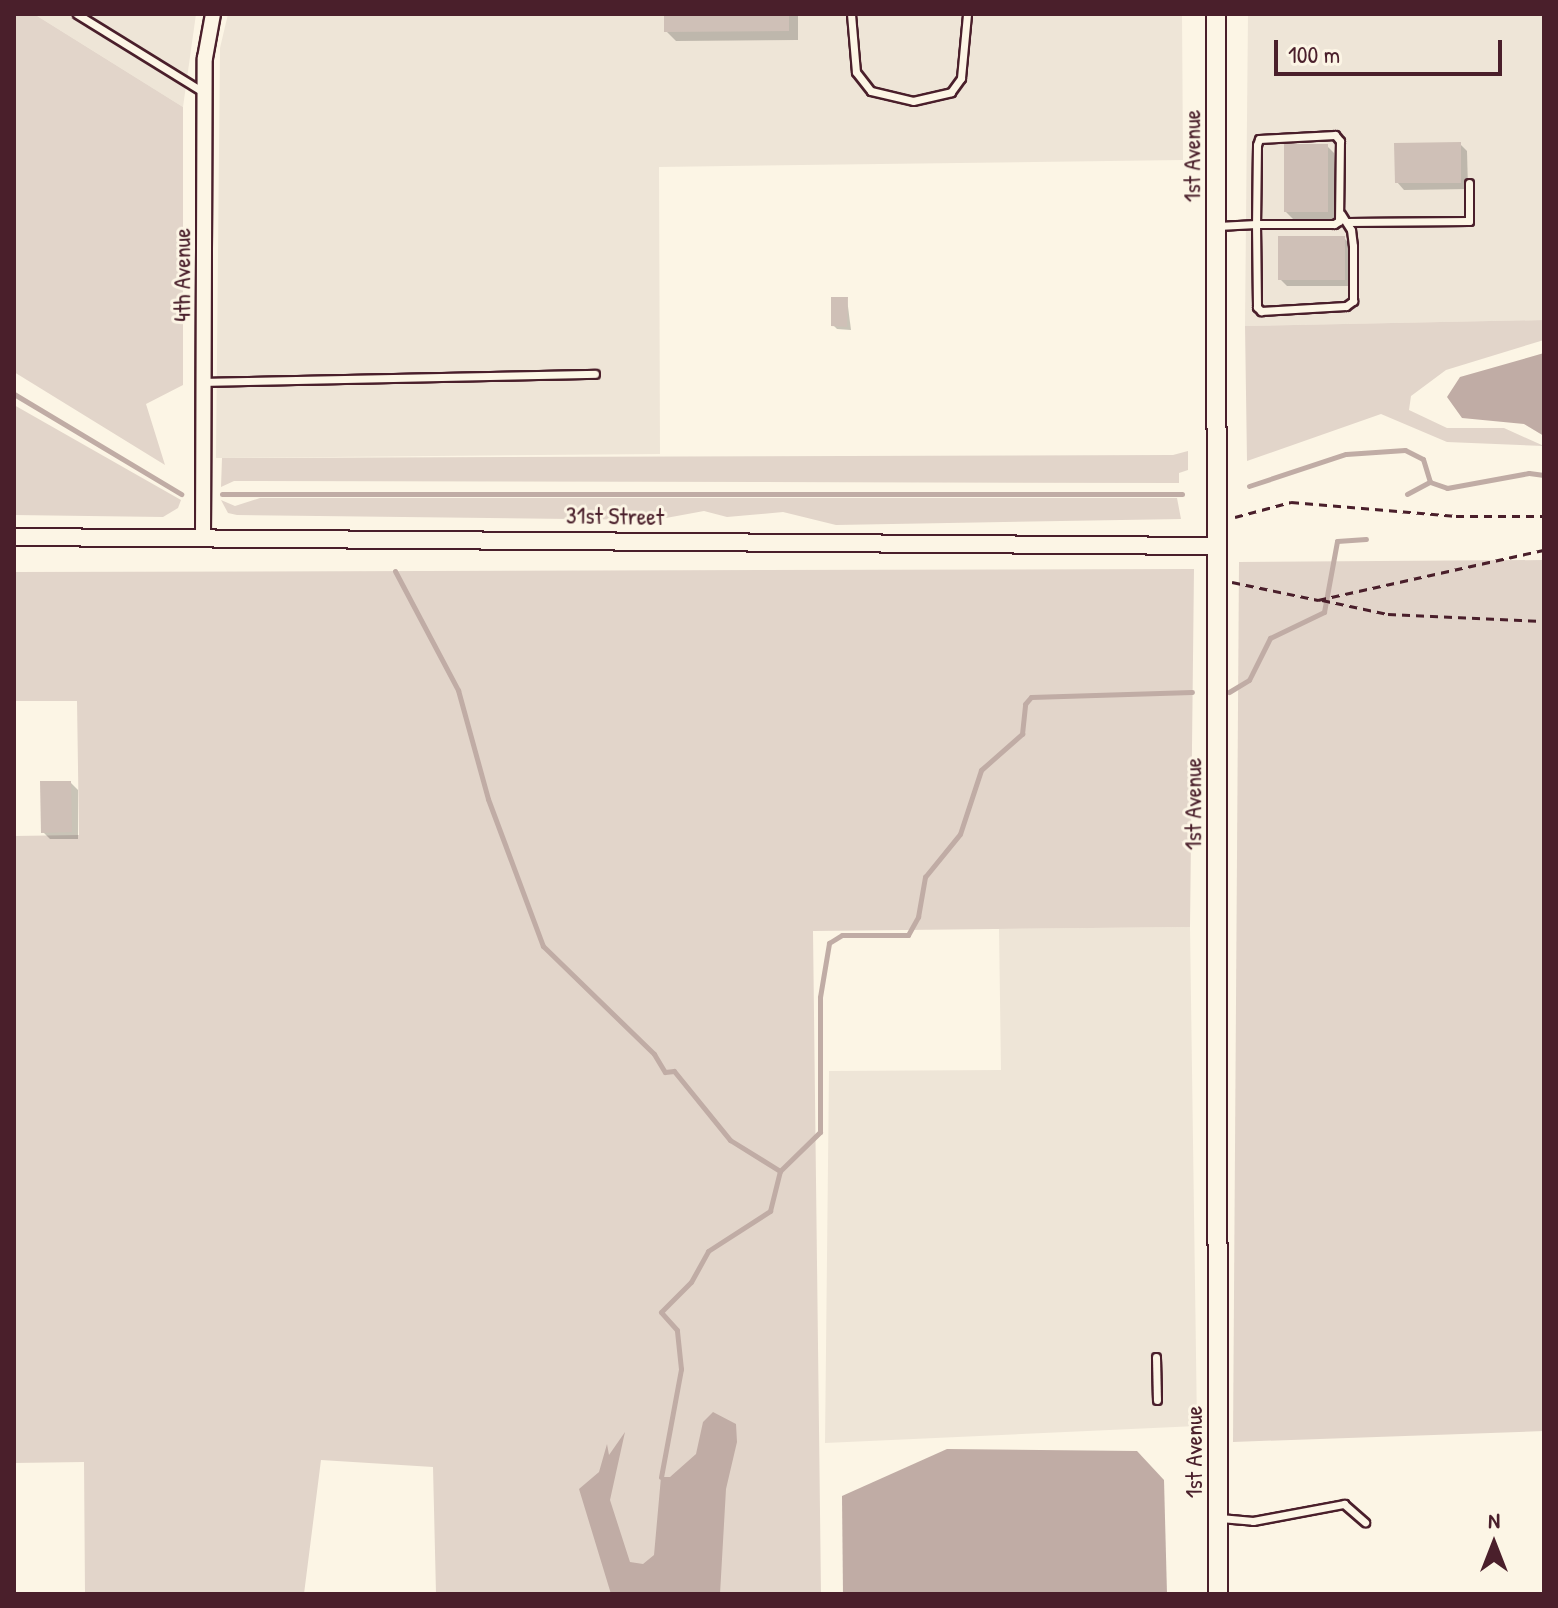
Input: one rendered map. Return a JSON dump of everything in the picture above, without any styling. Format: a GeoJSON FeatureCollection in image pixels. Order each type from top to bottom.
{"type":"FeatureCollection","features":[{"type":"Feature","properties":{"kind":"main road","name":"1st Avenue"},"geometry":{"type":"LineString","coordinates":[[1216,14],[1218,1594]]}},
{"type":"Feature","properties":{"kind":"street","name":"4th Avenue"},"geometry":{"type":"LineString","coordinates":[[203,536],[205,93],[213,14]]}},
{"type":"Feature","properties":{"kind":"street","name":"31st Street"},"geometry":{"type":"LineString","coordinates":[[14,537],[203,536],[1216,546]]}},
{"type":"Feature","properties":{"kind":"lane"},"geometry":{"type":"LineString","coordinates":[[77,14],[205,93]]}},
{"type":"Feature","properties":{"kind":"lane"},"geometry":{"type":"LineString","coordinates":[[851,14],[856,72],[871,91],[913,101],[951,92],[961,78],[967,14]]}},
{"type":"Feature","properties":{"kind":"lane"},"geometry":{"type":"LineString","coordinates":[[1216,226],[1256,224],[1334,224],[1341,214],[1340,141],[1335,135],[1267,136],[1257,145],[1256,224],[1261,311],[1346,306],[1353,301],[1347,222],[1341,214]]}},
{"type":"Feature","properties":{"kind":"lane"},"geometry":{"type":"LineString","coordinates":[[1347,222],[1469,221],[1469,183]]}},
{"type":"Feature","properties":{"kind":"lane"},"geometry":{"type":"LineString","coordinates":[[203,382],[595,374]]}},
{"type":"Feature","properties":{"kind":"lane"},"geometry":{"type":"LineString","coordinates":[[1156,1357],[1157,1400]]}},
{"type":"Feature","properties":{"kind":"lane"},"geometry":{"type":"LineString","coordinates":[[1218,1517],[1253,1521],[1344,1504],[1365,1522]]}},
{"type":"Feature","properties":{"kind":"path"},"geometry":{"type":"LineString","coordinates":[[1216,524],[1291,502],[1456,516],[1544,516]]}},
{"type":"Feature","properties":{"kind":"path"},"geometry":{"type":"LineString","coordinates":[[1318,600],[1544,550]]}},
{"type":"Feature","properties":{"kind":"path"},"geometry":{"type":"LineString","coordinates":[[1216,579],[1388,614],[1544,621]]}},
{"type":"Feature","properties":{"kind":"shaded area"},"geometry":{"type":"Polygon","coordinates":[[[14,14],[34,14],[183,107],[183,385],[146,404],[165,465],[14,372],[14,14]]]}},
{"type":"Feature","properties":{"kind":"shaded area"},"geometry":{"type":"Polygon","coordinates":[[[34,14],[196,14],[183,107],[34,14]]]}},
{"type":"Feature","properties":{"kind":"shaded area"},"geometry":{"type":"Polygon","coordinates":[[[228,14],[1182,14],[1183,160],[659,167],[660,454],[216,458],[220,48],[228,14]]]}},
{"type":"Feature","properties":{"kind":"shaded area"},"geometry":{"type":"Polygon","coordinates":[[[1248,14],[1544,14],[1544,320],[1245,326],[1248,14]]]}},
{"type":"Feature","properties":{"kind":"shaded area"},"geometry":{"type":"Polygon","coordinates":[[[1544,320],[1544,340],[1446,370],[1411,396],[1409,410],[1447,428],[1504,428],[1544,446],[1447,442],[1381,414],[1247,461],[1245,326],[1544,320]]]}},
{"type":"Feature","properties":{"kind":"shaded area"},"geometry":{"type":"Polygon","coordinates":[[[1544,353],[1544,436],[1524,424],[1462,418],[1447,397],[1460,377],[1544,353]]]}},
{"type":"Feature","properties":{"kind":"shaded area"},"geometry":{"type":"Polygon","coordinates":[[[14,405],[181,500],[178,508],[163,517],[14,515],[14,405]]]}},
{"type":"Feature","properties":{"kind":"shaded area"},"geometry":{"type":"Polygon","coordinates":[[[1188,451],[1188,470],[1179,473],[1179,483],[234,481],[221,487],[222,458],[1173,455],[1188,451]]]}},
{"type":"Feature","properties":{"kind":"shaded area"},"geometry":{"type":"Polygon","coordinates":[[[260,498],[1177,498],[1181,519],[836,525],[783,512],[727,517],[704,511],[655,520],[237,515],[228,513],[221,500],[235,506],[260,498]]]}},
{"type":"Feature","properties":{"kind":"shaded area"},"geometry":{"type":"Polygon","coordinates":[[[1544,560],[1544,1431],[1233,1442],[1239,562],[1544,560]]]}},
{"type":"Feature","properties":{"kind":"shaded area"},"geometry":{"type":"Polygon","coordinates":[[[1194,569],[1190,927],[813,931],[821,1594],[436,1594],[433,1467],[321,1460],[304,1594],[85,1594],[84,1462],[14,1463],[14,836],[79,835],[77,701],[14,701],[14,572],[1194,569]]]}},
{"type":"Feature","properties":{"kind":"shaded area"},"geometry":{"type":"Polygon","coordinates":[[[1190,927],[1197,1426],[825,1443],[829,1071],[1001,1070],[999,929],[1190,927]]]}},
{"type":"Feature","properties":{"kind":"shaded area"},"geometry":{"type":"Polygon","coordinates":[[[713,1412],[736,1424],[737,1442],[726,1489],[720,1594],[611,1594],[579,1489],[599,1472],[607,1444],[609,1455],[625,1432],[610,1500],[630,1562],[643,1564],[654,1555],[661,1477],[670,1477],[696,1454],[703,1422],[713,1412]]]}},
{"type":"Feature","properties":{"kind":"shaded area"},"geometry":{"type":"Polygon","coordinates":[[[947,1449],[1137,1451],[1164,1480],[1167,1594],[843,1594],[842,1496],[947,1449]]]}},
{"type":"Feature","properties":{"kind":"building"},"geometry":{"type":"Polygon","coordinates":[[[664,14],[789,14],[789,31],[664,32],[664,14]]]}},
{"type":"Feature","properties":{"kind":"building"},"geometry":{"type":"Polygon","coordinates":[[[1461,142],[1461,183],[1395,183],[1394,143],[1461,142]]]}},
{"type":"Feature","properties":{"kind":"building"},"geometry":{"type":"Polygon","coordinates":[[[1284,144],[1328,144],[1328,212],[1284,212],[1284,144]]]}},
{"type":"Feature","properties":{"kind":"building"},"geometry":{"type":"Polygon","coordinates":[[[1278,236],[1345,236],[1345,280],[1278,280],[1278,236]]]}},
{"type":"Feature","properties":{"kind":"building"},"geometry":{"type":"Polygon","coordinates":[[[831,297],[848,297],[847,327],[831,326],[831,297]]]}},
{"type":"Feature","properties":{"kind":"building"},"geometry":{"type":"Polygon","coordinates":[[[40,781],[71,781],[72,832],[41,833],[40,781]]]}},
{"type":"Feature","properties":{"kind":"waterway"},"geometry":{"type":"LineString","coordinates":[[14,394],[181,494]]}},
{"type":"Feature","properties":{"kind":"waterway"},"geometry":{"type":"LineString","coordinates":[[1249,486],[1346,454],[1405,450],[1423,459],[1430,482],[1447,488],[1529,473],[1544,475]]}},
{"type":"Feature","properties":{"kind":"waterway"},"geometry":{"type":"LineString","coordinates":[[1407,494],[1430,482]]}},
{"type":"Feature","properties":{"kind":"waterway"},"geometry":{"type":"LineString","coordinates":[[222,494],[1182,494]]}},
{"type":"Feature","properties":{"kind":"waterway"},"geometry":{"type":"LineString","coordinates":[[1229,692],[1249,680],[1270,638],[1324,612],[1337,541],[1366,539]]}},
{"type":"Feature","properties":{"kind":"waterway"},"geometry":{"type":"LineString","coordinates":[[395,571],[458,690],[488,799],[543,946],[654,1054],[665,1072],[674,1071],[730,1140],[780,1171],[820,1132],[820,997],[829,943],[842,935],[908,935],[918,917],[925,877],[960,834],[981,770],[1022,734],[1025,704],[1031,697],[1192,692]]}},
{"type":"Feature","properties":{"kind":"waterway"},"geometry":{"type":"LineString","coordinates":[[661,1477],[681,1369],[677,1330],[661,1312],[691,1282],[708,1251],[770,1211],[780,1171]]}}]}
